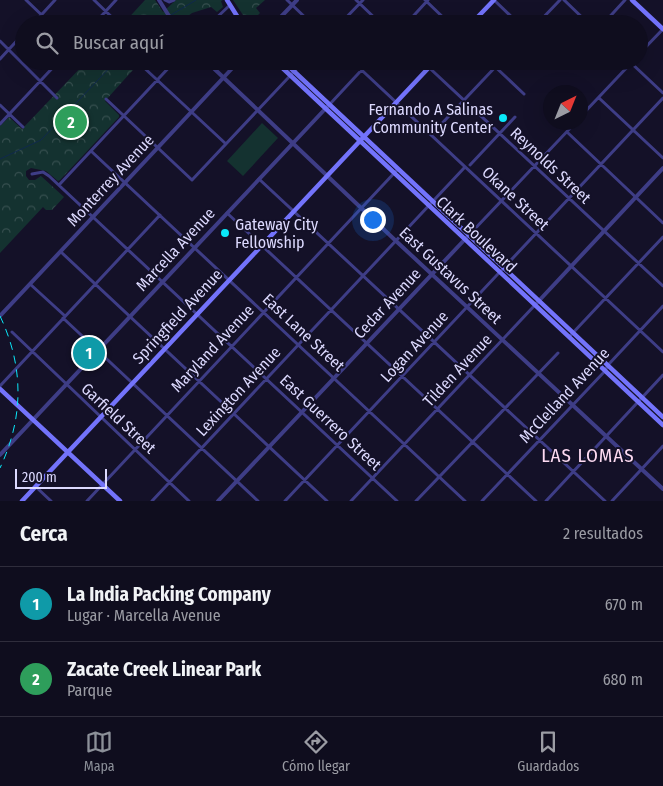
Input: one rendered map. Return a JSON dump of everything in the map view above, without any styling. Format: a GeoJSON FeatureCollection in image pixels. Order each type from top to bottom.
{"type":"FeatureCollection","features":[{"type":"Feature","properties":{"kind":"main road"},"geometry":{"type":"LineString","coordinates":[[480,15],[494,0]]}},
{"type":"Feature","properties":{"kind":"main road"},"geometry":{"type":"LineString","coordinates":[[632,0],[663,29]]}},
{"type":"Feature","properties":{"kind":"main road"},"geometry":{"type":"LineString","coordinates":[[228,2],[236,15]]}},
{"type":"Feature","properties":{"kind":"main road","name":"Clark Boulevard"},"geometry":{"type":"LineString","coordinates":[[287,70],[329,105],[394,173],[467,237],[571,335],[605,371],[663,417]]}},
{"type":"Feature","properties":{"kind":"main road","name":"Clark Boulevard"},"geometry":{"type":"LineString","coordinates":[[289,70],[324,108],[398,169],[431,204]]}},
{"type":"Feature","properties":{"kind":"main road","name":"Springfield Avenue"},"geometry":{"type":"LineString","coordinates":[[22,501],[261,244],[427,70]]}},
{"type":"Feature","properties":{"kind":"main road","name":"Clark Boulevard"},"geometry":{"type":"LineString","coordinates":[[571,335],[608,365],[663,425]]}},
{"type":"Feature","properties":{"kind":"main road"},"geometry":{"type":"LineString","coordinates":[[0,387],[120,501]]}},
{"type":"Feature","properties":{"kind":"street"},"geometry":{"type":"LineString","coordinates":[[26,0],[41,15],[56,0]]}},
{"type":"Feature","properties":{"kind":"street"},"geometry":{"type":"LineString","coordinates":[[94,0],[110,15]]}},
{"type":"Feature","properties":{"kind":"street"},"geometry":{"type":"LineString","coordinates":[[102,15],[116,0]]}},
{"type":"Feature","properties":{"kind":"street"},"geometry":{"type":"LineString","coordinates":[[159,0],[168,15]]}},
{"type":"Feature","properties":{"kind":"street"},"geometry":{"type":"LineString","coordinates":[[166,0],[169,2],[174,0]]}},
{"type":"Feature","properties":{"kind":"street"},"geometry":{"type":"LineString","coordinates":[[286,0],[303,15]]}},
{"type":"Feature","properties":{"kind":"street"},"geometry":{"type":"LineString","coordinates":[[283,15],[297,0]]}},
{"type":"Feature","properties":{"kind":"street"},"geometry":{"type":"LineString","coordinates":[[356,0],[372,15]]}},
{"type":"Feature","properties":{"kind":"street"},"geometry":{"type":"LineString","coordinates":[[349,15],[363,0]]}},
{"type":"Feature","properties":{"kind":"street"},"geometry":{"type":"LineString","coordinates":[[494,0],[510,15]]}},
{"type":"Feature","properties":{"kind":"street"},"geometry":{"type":"LineString","coordinates":[[546,15],[560,0]]}},
{"type":"Feature","properties":{"kind":"street"},"geometry":{"type":"LineString","coordinates":[[564,0],[580,15]]}},
{"type":"Feature","properties":{"kind":"street"},"geometry":{"type":"LineString","coordinates":[[612,15],[626,0]]}},
{"type":"Feature","properties":{"kind":"street"},"geometry":{"type":"LineString","coordinates":[[414,15],[427,1],[441,15]]}},
{"type":"Feature","properties":{"kind":"street"},"geometry":{"type":"LineString","coordinates":[[217,15],[228,2]]}},
{"type":"Feature","properties":{"kind":"street"},"geometry":{"type":"LineString","coordinates":[[648,45],[663,29]]}},
{"type":"Feature","properties":{"kind":"street"},"geometry":{"type":"LineString","coordinates":[[0,41],[15,55]]}},
{"type":"Feature","properties":{"kind":"street"},"geometry":{"type":"LineString","coordinates":[[0,58],[15,43]]}},
{"type":"Feature","properties":{"kind":"street"},"geometry":{"type":"LineString","coordinates":[[29,70],[57,98]]}},
{"type":"Feature","properties":{"kind":"street"},"geometry":{"type":"LineString","coordinates":[[0,124],[50,70]]}},
{"type":"Feature","properties":{"kind":"street"},"geometry":{"type":"LineString","coordinates":[[146,70],[226,144]]}},
{"type":"Feature","properties":{"kind":"street"},"geometry":{"type":"LineString","coordinates":[[59,185],[166,70]]}},
{"type":"Feature","properties":{"kind":"street","name":"East Gustavus Street"},"geometry":{"type":"LineString","coordinates":[[215,70],[360,208],[663,490]]}},
{"type":"Feature","properties":{"kind":"street","name":"Monterrey Avenue"},"geometry":{"type":"LineString","coordinates":[[0,316],[231,70]]}},
{"type":"Feature","properties":{"kind":"street"},"geometry":{"type":"LineString","coordinates":[[106,99],[192,180],[296,70]]}},
{"type":"Feature","properties":{"kind":"street","name":"Okane Street"},"geometry":{"type":"LineString","coordinates":[[362,70],[663,352]]}},
{"type":"Feature","properties":{"kind":"street","name":"Marcella Avenue"},"geometry":{"type":"LineString","coordinates":[[0,455],[324,108],[362,70]]}},
{"type":"Feature","properties":{"kind":"street","name":"Reynolds Street"},"geometry":{"type":"LineString","coordinates":[[431,70],[663,286]]}},
{"type":"Feature","properties":{"kind":"street"},"geometry":{"type":"LineString","coordinates":[[431,136],[493,70]]}},
{"type":"Feature","properties":{"kind":"street"},"geometry":{"type":"LineString","coordinates":[[499,70],[524,94]]}},
{"type":"Feature","properties":{"kind":"street"},"geometry":{"type":"LineString","coordinates":[[588,109],[624,70]]}},
{"type":"Feature","properties":{"kind":"street"},"geometry":{"type":"LineString","coordinates":[[639,70],[663,93]]}},
{"type":"Feature","properties":{"kind":"street"},"geometry":{"type":"LineString","coordinates":[[599,98],[663,158]]}},
{"type":"Feature","properties":{"kind":"street","name":"Logan Avenue"},"geometry":{"type":"LineString","coordinates":[[285,501],[663,98]]}},
{"type":"Feature","properties":{"kind":"street"},"geometry":{"type":"LineString","coordinates":[[0,106],[23,127]]}},
{"type":"Feature","properties":{"kind":"street"},"geometry":{"type":"LineString","coordinates":[[470,164],[515,117]]}},
{"type":"Feature","properties":{"kind":"street"},"geometry":{"type":"LineString","coordinates":[[567,132],[663,223]]}},
{"type":"Feature","properties":{"kind":"street","name":"Cedar Avenue"},"geometry":{"type":"LineString","coordinates":[[218,501],[567,132]]}},
{"type":"Feature","properties":{"kind":"street","name":"East Lane Street"},"geometry":{"type":"LineString","coordinates":[[91,150],[465,501]]}},
{"type":"Feature","properties":{"kind":"street","name":"Lexington Avenue"},"geometry":{"type":"LineString","coordinates":[[152,501],[465,167]]}},
{"type":"Feature","properties":{"kind":"street","name":"Tilden Avenue"},"geometry":{"type":"LineString","coordinates":[[351,501],[663,168]]}},
{"type":"Feature","properties":{"kind":"street","name":"Maryland Avenue"},"geometry":{"type":"LineString","coordinates":[[87,501],[398,169]]}},
{"type":"Feature","properties":{"kind":"street","name":"East Guerrero Street"},"geometry":{"type":"LineString","coordinates":[[32,174],[46,174],[59,185],[397,501]]}},
{"type":"Feature","properties":{"kind":"street"},"geometry":{"type":"LineString","coordinates":[[259,178],[605,501]]}},
{"type":"Feature","properties":{"kind":"street"},"geometry":{"type":"LineString","coordinates":[[227,212],[536,501]]}},
{"type":"Feature","properties":{"kind":"street"},"geometry":{"type":"LineString","coordinates":[[0,387],[160,215]]}},
{"type":"Feature","properties":{"kind":"street"},"geometry":{"type":"LineString","coordinates":[[571,335],[663,237]]}},
{"type":"Feature","properties":{"kind":"street"},"geometry":{"type":"LineString","coordinates":[[61,252],[327,501]]}},
{"type":"Feature","properties":{"kind":"street"},"geometry":{"type":"LineString","coordinates":[[30,284],[98,351],[258,501]]}},
{"type":"Feature","properties":{"kind":"street","name":"McClelland Avenue"},"geometry":{"type":"LineString","coordinates":[[482,501],[573,406],[663,306]]}},
{"type":"Feature","properties":{"kind":"street","name":"Garfield Street"},"geometry":{"type":"LineString","coordinates":[[12,332],[189,501]]}},
{"type":"Feature","properties":{"kind":"street"},"geometry":{"type":"LineString","coordinates":[[416,501],[558,352]]}},
{"type":"Feature","properties":{"kind":"street"},"geometry":{"type":"LineString","coordinates":[[546,501],[663,375]]}},
{"type":"Feature","properties":{"kind":"street"},"geometry":{"type":"LineString","coordinates":[[612,501],[663,446]]}},
{"type":"Feature","properties":{"kind":"street"},"geometry":{"type":"LineString","coordinates":[[35,486],[51,501]]}},
{"type":"Feature","properties":{"kind":"green space"},"geometry":{"type":"Polygon","coordinates":[[[145,0],[155,0],[163,12],[176,0],[223,0],[221,1],[223,7],[217,12],[211,7],[189,15],[131,15],[145,0]]]}},
{"type":"Feature","properties":{"kind":"green space"},"geometry":{"type":"Polygon","coordinates":[[[233,0],[265,0],[256,8],[260,13],[258,15],[243,15],[233,0]]]}},
{"type":"Feature","properties":{"kind":"green space"},"geometry":{"type":"Polygon","coordinates":[[[78,70],[133,70],[105,101],[119,117],[60,180],[58,181],[46,171],[31,168],[26,171],[26,176],[29,180],[35,180],[41,176],[64,197],[52,210],[46,210],[43,207],[0,253],[0,126],[9,117],[22,129],[78,70]]]}},
{"type":"Feature","properties":{"kind":"green space"},"geometry":{"type":"Polygon","coordinates":[[[262,123],[278,138],[243,176],[227,161],[262,123]]]}},
{"type":"Feature","properties":{"kind":"waterway"},"geometry":{"type":"LineString","coordinates":[[171,15],[196,0]]}},
{"type":"Feature","properties":{"kind":"waterway"},"geometry":{"type":"LineString","coordinates":[[0,159],[41,140],[107,70]]}},
{"type":"Feature","properties":{"kind":"railway"},"geometry":{"type":"LineString","coordinates":[[0,316],[13,354],[18,392],[13,430],[0,468]]}},
{"type":"Feature","properties":{"kind":"place","name":"Fernando A Salinas Community Center"},"geometry":{"type":"Point","coordinates":[503,118]}},
{"type":"Feature","properties":{"kind":"place","name":"Zacate Creek Linear Park"},"geometry":{"type":"Point","coordinates":[71,122]}},
{"type":"Feature","properties":{"kind":"place","name":"Gateway City Fellowship"},"geometry":{"type":"Point","coordinates":[225,233]}},
{"type":"Feature","properties":{"kind":"place","name":"La India Packing Company"},"geometry":{"type":"Point","coordinates":[89,353]}},
{"type":"Feature","properties":{"kind":"district","name":"LAS LOMAS"},"geometry":{"type":"Point","coordinates":[588,455]}}]}
